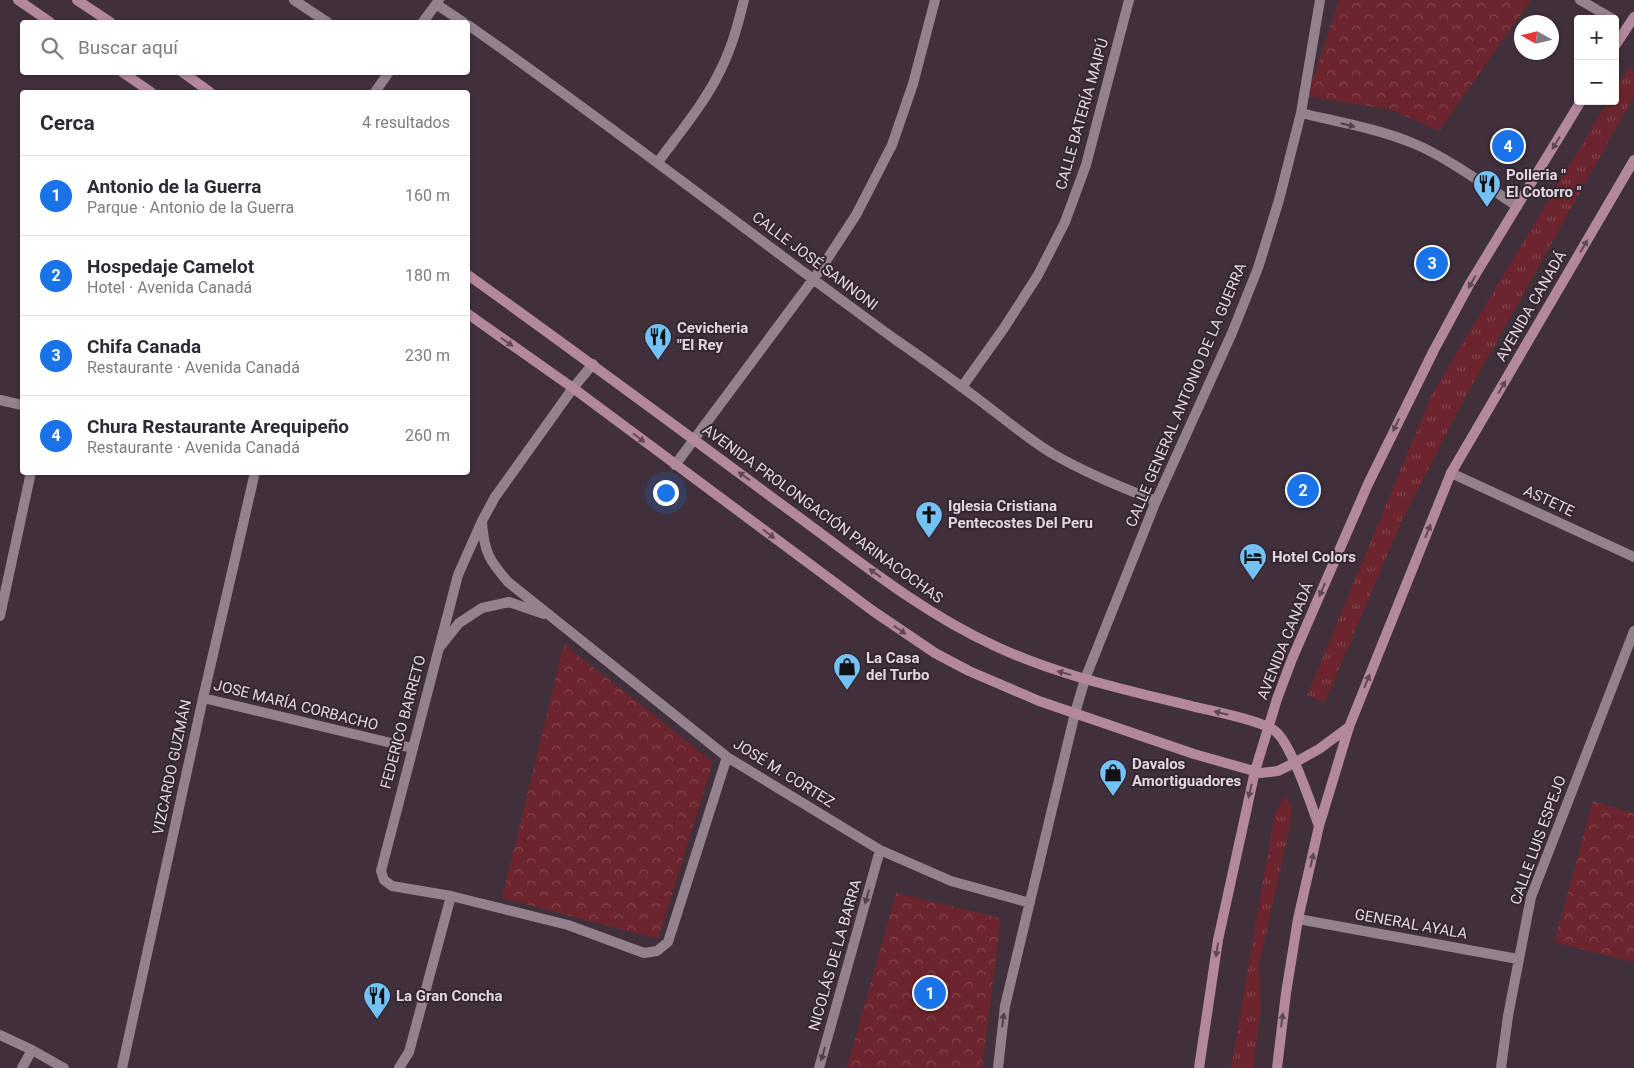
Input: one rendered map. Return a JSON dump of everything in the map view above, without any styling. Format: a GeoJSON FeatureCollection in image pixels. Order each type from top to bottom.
{"type":"FeatureCollection","features":[{"type":"Feature","properties":{"kind":"main road"},"geometry":{"type":"LineString","coordinates":[[18,0],[47,20]]}},
{"type":"Feature","properties":{"kind":"main road"},"geometry":{"type":"LineString","coordinates":[[77,0],[107,20]]}},
{"type":"Feature","properties":{"kind":"main road"},"geometry":{"type":"LineString","coordinates":[[1619,42],[1631,28],[1634,17]]}},
{"type":"Feature","properties":{"kind":"main road"},"geometry":{"type":"LineString","coordinates":[[126,75],[148,90]]}},
{"type":"Feature","properties":{"kind":"main road"},"geometry":{"type":"LineString","coordinates":[[186,75],[207,90]]}},
{"type":"Feature","properties":{"kind":"main road","name":"AVENIDA CANADÁ"},"geometry":{"type":"LineString","coordinates":[[1200,1068],[1218,940],[1255,771],[1292,659],[1368,484],[1400,416],[1469,285],[1579,105]]}},
{"type":"Feature","properties":{"kind":"main road","name":"AVENIDA CANADÁ"},"geometry":{"type":"LineString","coordinates":[[1277,1068],[1286,993],[1298,919],[1319,826],[1348,727],[1451,473],[1634,160]]}},
{"type":"Feature","properties":{"kind":"main road","name":"AVENIDA PROLONGACIÓN PARINACOCHAS"},"geometry":{"type":"LineString","coordinates":[[470,275],[926,609],[962,630],[994,646],[1048,668],[1228,715],[1268,727],[1278,733],[1294,763],[1319,826]]}},
{"type":"Feature","properties":{"kind":"main road"},"geometry":{"type":"LineString","coordinates":[[470,315],[572,388],[873,611],[935,653],[969,671],[1004,687],[1075,713],[1194,754],[1261,773],[1278,771],[1294,763],[1319,749],[1348,727]]}},
{"type":"Feature","properties":{"kind":"street"},"geometry":{"type":"LineString","coordinates":[[294,0],[324,20]]}},
{"type":"Feature","properties":{"kind":"street"},"geometry":{"type":"LineString","coordinates":[[658,162],[699,107],[718,76],[731,46],[744,0]]}},
{"type":"Feature","properties":{"kind":"street"},"geometry":{"type":"LineString","coordinates":[[675,465],[813,280],[856,215],[892,145],[913,84],[935,0]]}},
{"type":"Feature","properties":{"kind":"street","name":"CALLE BATERÍA MAIPÚ"},"geometry":{"type":"LineString","coordinates":[[962,387],[1004,328],[1038,275],[1065,222],[1086,165],[1129,0]]}},
{"type":"Feature","properties":{"kind":"street","name":"CALLE GENERAL ANTONIO DE LA GUERRA"},"geometry":{"type":"LineString","coordinates":[[998,1068],[1005,1006],[1075,713],[1085,679],[1156,501],[1232,333],[1258,268],[1279,200],[1301,113],[1320,0]]}},
{"type":"Feature","properties":{"kind":"street"},"geometry":{"type":"LineString","coordinates":[[1580,0],[1607,15]]}},
{"type":"Feature","properties":{"kind":"street"},"geometry":{"type":"LineString","coordinates":[[424,20],[437,2],[460,20]]}},
{"type":"Feature","properties":{"kind":"street"},"geometry":{"type":"LineString","coordinates":[[1619,22],[1631,28]]}},
{"type":"Feature","properties":{"kind":"street","name":"CALLE JOSÉ SANNONI"},"geometry":{"type":"LineString","coordinates":[[470,26],[658,162],[813,280],[962,387],[1036,443],[1109,482],[1156,501]]}},
{"type":"Feature","properties":{"kind":"street"},"geometry":{"type":"LineString","coordinates":[[376,90],[387,75]]}},
{"type":"Feature","properties":{"kind":"street"},"geometry":{"type":"LineString","coordinates":[[1301,113],[1383,133],[1416,144],[1445,160],[1517,206]]}},
{"type":"Feature","properties":{"kind":"street","name":"FEDERICO BARRETO"},"geometry":{"type":"LineString","coordinates":[[450,896],[392,886],[384,880],[380,871],[437,652],[458,575],[482,521],[495,498],[572,388],[593,364]]}},
{"type":"Feature","properties":{"kind":"street"},"geometry":{"type":"LineString","coordinates":[[0,400],[20,404]]}},
{"type":"Feature","properties":{"kind":"street","name":"ASTETE"},"geometry":{"type":"LineString","coordinates":[[1451,473],[1634,557]]}},
{"type":"Feature","properties":{"kind":"street"},"geometry":{"type":"LineString","coordinates":[[0,616],[30,475]]}},
{"type":"Feature","properties":{"kind":"street","name":"VIZCARDO GUZMÁN"},"geometry":{"type":"LineString","coordinates":[[122,1068],[203,698],[254,475]]}},
{"type":"Feature","properties":{"kind":"street","name":"JOSÉ M. CORTEZ"},"geometry":{"type":"LineString","coordinates":[[482,521],[483,542],[491,562],[508,582],[727,756],[880,850],[951,881],[1030,903]]}},
{"type":"Feature","properties":{"kind":"street","name":"JOSÉ M. CORTEZ"},"geometry":{"type":"LineString","coordinates":[[437,652],[459,623],[482,608],[509,602],[551,616]]}},
{"type":"Feature","properties":{"kind":"street","name":"CALLE LUIS ESPEJO"},"geometry":{"type":"LineString","coordinates":[[1501,1068],[1518,959],[1531,897],[1634,631]]}},
{"type":"Feature","properties":{"kind":"street","name":"JOSE MARÍA CORBACHO"},"geometry":{"type":"LineString","coordinates":[[203,698],[412,748]]}},
{"type":"Feature","properties":{"kind":"street"},"geometry":{"type":"LineString","coordinates":[[399,1068],[409,1052],[450,896],[568,925],[644,953],[657,951],[668,942],[727,756]]}},
{"type":"Feature","properties":{"kind":"street","name":"NICOLÁS DE LA BARRA"},"geometry":{"type":"LineString","coordinates":[[819,1068],[880,850]]}},
{"type":"Feature","properties":{"kind":"street","name":"GENERAL AYALA"},"geometry":{"type":"LineString","coordinates":[[1298,919],[1518,959]]}},
{"type":"Feature","properties":{"kind":"street"},"geometry":{"type":"LineString","coordinates":[[0,1035],[64,1068]]}},
{"type":"Feature","properties":{"kind":"street"},"geometry":{"type":"LineString","coordinates":[[22,1068],[32,1050]]}},
{"type":"Feature","properties":{"kind":"green space"},"geometry":{"type":"Polygon","coordinates":[[[1339,0],[1531,0],[1520,15],[1514,15],[1514,24],[1439,131],[1392,110],[1307,96],[1339,0]]]}},
{"type":"Feature","properties":{"kind":"green space"},"geometry":{"type":"Polygon","coordinates":[[[1629,67],[1634,71],[1634,96],[1465,398],[1401,522],[1325,702],[1307,695],[1432,394],[1606,105],[1619,105],[1619,83],[1629,67]]]}},
{"type":"Feature","properties":{"kind":"green space"},"geometry":{"type":"Polygon","coordinates":[[[564,644],[713,762],[658,939],[502,898],[564,644]]]}},
{"type":"Feature","properties":{"kind":"green space"},"geometry":{"type":"Polygon","coordinates":[[[1285,795],[1292,806],[1288,835],[1259,964],[1261,1009],[1253,1068],[1231,1068],[1274,816],[1285,795]]]}},
{"type":"Feature","properties":{"kind":"green space"},"geometry":{"type":"Polygon","coordinates":[[[1593,801],[1634,813],[1634,962],[1554,942],[1593,801]]]}},
{"type":"Feature","properties":{"kind":"green space"},"geometry":{"type":"Polygon","coordinates":[[[896,893],[1001,918],[982,1068],[847,1068],[896,893]]]}},
{"type":"Feature","properties":{"kind":"place","name":"Chura Restaurante Arequipeño"},"geometry":{"type":"Point","coordinates":[1508,146]}},
{"type":"Feature","properties":{"kind":"place","name":"Polleria \" El Cotorro \""},"geometry":{"type":"Point","coordinates":[1487,208]}},
{"type":"Feature","properties":{"kind":"place","name":"Chifa Canada"},"geometry":{"type":"Point","coordinates":[1432,263]}},
{"type":"Feature","properties":{"kind":"place","name":"Cevicheria \"El Rey"},"geometry":{"type":"Point","coordinates":[658,361]}},
{"type":"Feature","properties":{"kind":"place","name":"Hospedaje Camelot"},"geometry":{"type":"Point","coordinates":[1303,490]}},
{"type":"Feature","properties":{"kind":"place","name":"Iglesia Cristiana Pentecostes Del Peru"},"geometry":{"type":"Point","coordinates":[929,539]}},
{"type":"Feature","properties":{"kind":"place","name":"Hotel Colors"},"geometry":{"type":"Point","coordinates":[1253,581]}},
{"type":"Feature","properties":{"kind":"place","name":"La Casa del Turbo"},"geometry":{"type":"Point","coordinates":[847,691]}},
{"type":"Feature","properties":{"kind":"place","name":"Davalos Amortiguadores"},"geometry":{"type":"Point","coordinates":[1113,797]}},
{"type":"Feature","properties":{"kind":"place","name":"Antonio de la Guerra"},"geometry":{"type":"Point","coordinates":[930,993]}},
{"type":"Feature","properties":{"kind":"place","name":"La Gran Concha"},"geometry":{"type":"Point","coordinates":[377,1020]}}]}
